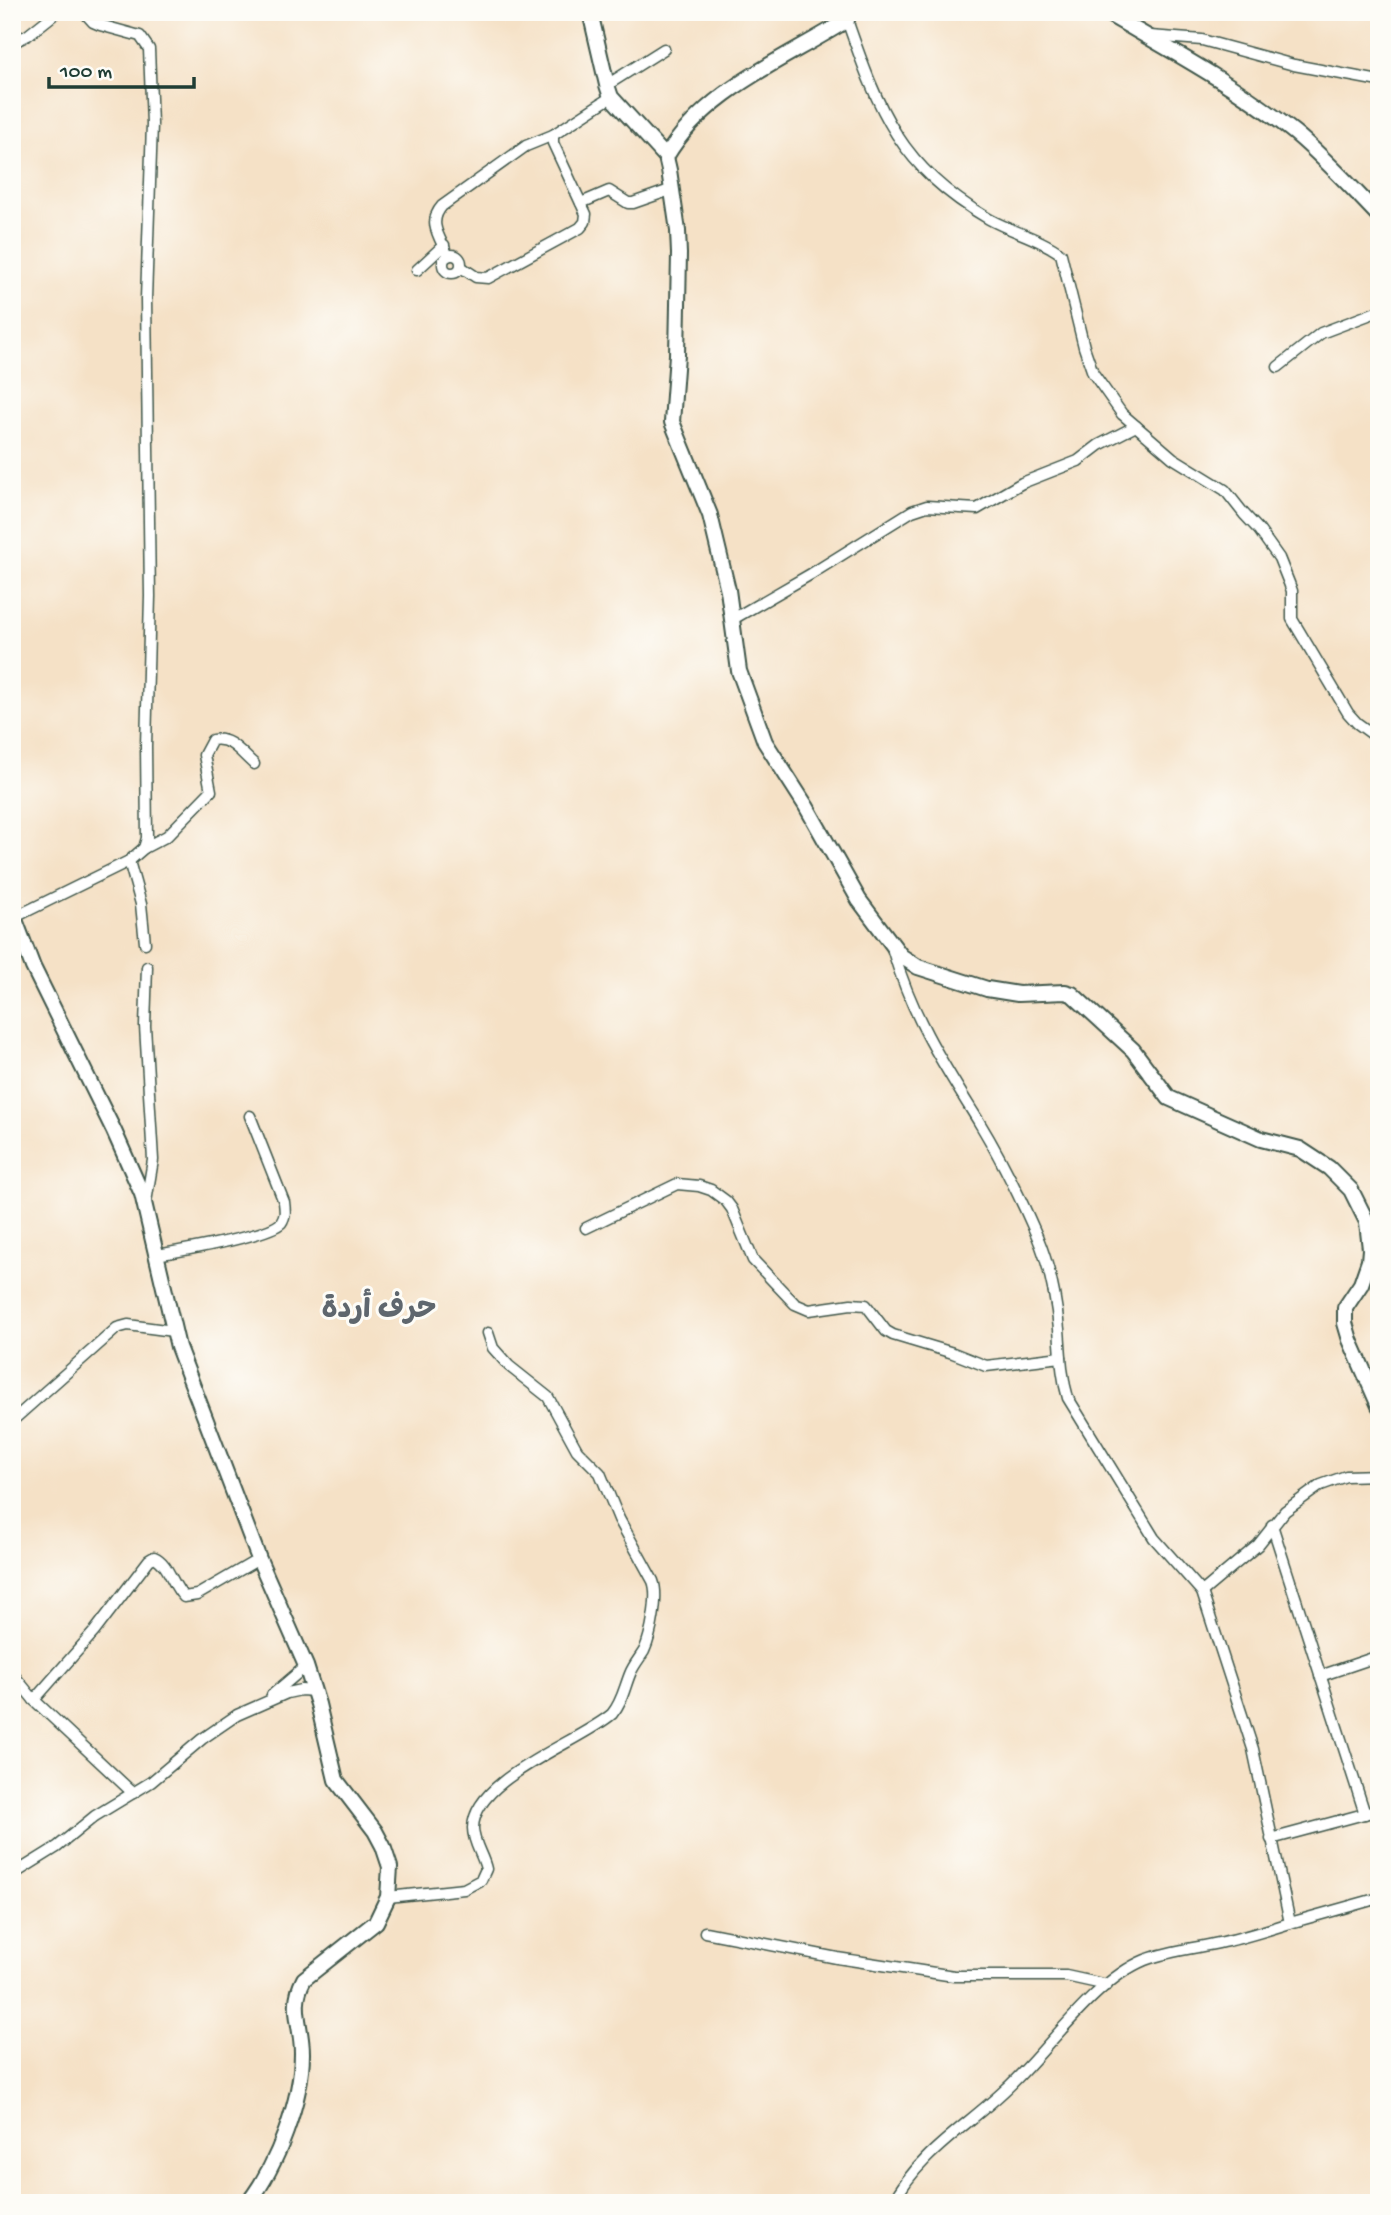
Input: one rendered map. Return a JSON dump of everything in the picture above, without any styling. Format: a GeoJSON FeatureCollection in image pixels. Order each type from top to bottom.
{"type":"FeatureCollection","features":[{"type":"Feature","properties":{"kind":"street"},"geometry":{"type":"LineString","coordinates":[[12,43],[28,35],[57,12]]}},
{"type":"Feature","properties":{"kind":"street"},"geometry":{"type":"LineString","coordinates":[[84,12],[93,22],[140,36],[149,49],[151,70],[152,124],[146,299],[150,596],[146,746],[148,830],[144,848]]}},
{"type":"Feature","properties":{"kind":"street"},"geometry":{"type":"LineString","coordinates":[[590,12],[609,91],[666,157],[673,189],[679,254],[677,355],[672,422],[710,515],[733,619],[739,671],[765,742],[806,806],[859,900],[892,947],[907,961],[987,989],[1018,995],[1065,992],[1072,994],[1133,1051],[1169,1098],[1261,1139],[1300,1149],[1342,1180],[1361,1207],[1370,1236],[1369,1261],[1361,1284],[1345,1308],[1345,1323],[1379,1406]]}},
{"type":"Feature","properties":{"kind":"street"},"geometry":{"type":"LineString","coordinates":[[1105,12],[1191,60],[1295,134],[1379,216]]}},
{"type":"Feature","properties":{"kind":"street"},"geometry":{"type":"LineString","coordinates":[[666,157],[687,128],[727,94],[846,16],[873,93],[893,131],[927,174],[989,219],[1061,254],[1089,364],[1114,404],[1173,458],[1225,490],[1259,530],[1279,558],[1292,591],[1292,619],[1348,713],[1379,739]]}},
{"type":"Feature","properties":{"kind":"street"},"geometry":{"type":"LineString","coordinates":[[1148,36],[1202,40],[1294,65],[1379,81]]}},
{"type":"Feature","properties":{"kind":"street"},"geometry":{"type":"LineString","coordinates":[[553,135],[553,143],[586,218],[580,228],[488,278],[476,277],[461,267],[453,273],[446,271],[443,264],[449,256],[434,225],[435,214],[442,205],[526,146],[553,135],[664,49]]}},
{"type":"Feature","properties":{"kind":"street"},"geometry":{"type":"LineString","coordinates":[[581,203],[609,191],[628,203],[634,203],[673,189]]}},
{"type":"Feature","properties":{"kind":"street"},"geometry":{"type":"LineString","coordinates":[[417,270],[444,245]]}},
{"type":"Feature","properties":{"kind":"street"},"geometry":{"type":"LineString","coordinates":[[1278,367],[1321,333],[1379,311]]}},
{"type":"Feature","properties":{"kind":"street"},"geometry":{"type":"LineString","coordinates":[[733,619],[912,511],[927,506],[977,509],[1031,478],[1078,461],[1099,445],[1136,426]]}},
{"type":"Feature","properties":{"kind":"street"},"geometry":{"type":"LineString","coordinates":[[248,2203],[273,2164],[298,2086],[302,2054],[295,2001],[299,1988],[304,1979],[376,1922],[388,1896],[390,1867],[375,1831],[336,1780],[306,1666],[259,1559],[173,1331],[142,1194],[123,1149],[24,946],[13,916],[129,861],[144,848],[167,836],[211,791],[204,755],[212,740],[221,738],[229,741],[254,764]]}},
{"type":"Feature","properties":{"kind":"street"},"geometry":{"type":"LineString","coordinates":[[129,861],[142,904],[145,943]]}},
{"type":"Feature","properties":{"kind":"street"},"geometry":{"type":"LineString","coordinates":[[12,935],[24,946]]}},
{"type":"Feature","properties":{"kind":"street"},"geometry":{"type":"LineString","coordinates":[[892,947],[904,989],[919,1022],[998,1156],[1039,1240],[1052,1279],[1063,1384],[1075,1413],[1154,1538],[1202,1592],[1253,1749],[1290,1923]]}},
{"type":"Feature","properties":{"kind":"street"},"geometry":{"type":"LineString","coordinates":[[145,1206],[153,1160],[145,1026],[147,967]]}},
{"type":"Feature","properties":{"kind":"street"},"geometry":{"type":"LineString","coordinates":[[157,1255],[223,1242],[275,1227],[283,1220],[284,1202],[250,1116]]}},
{"type":"Feature","properties":{"kind":"street"},"geometry":{"type":"LineString","coordinates":[[586,1228],[677,1184],[711,1189],[732,1209],[753,1260],[794,1304],[809,1310],[851,1304],[866,1305],[886,1332],[953,1353],[986,1367],[1060,1357]]}},
{"type":"Feature","properties":{"kind":"street"},"geometry":{"type":"LineString","coordinates":[[12,1421],[113,1330],[128,1325],[173,1331]]}},
{"type":"Feature","properties":{"kind":"street"},"geometry":{"type":"LineString","coordinates":[[388,1896],[464,1889],[481,1880],[486,1869],[473,1829],[480,1805],[513,1774],[612,1714],[622,1699],[630,1673],[644,1650],[655,1606],[656,1592],[653,1581],[619,1519],[600,1474],[577,1450],[548,1397],[509,1366],[493,1348],[488,1334]]}},
{"type":"Feature","properties":{"kind":"street"},"geometry":{"type":"LineString","coordinates":[[1202,1592],[1247,1555],[1285,1511],[1321,1485],[1346,1476],[1379,1475]]}},
{"type":"Feature","properties":{"kind":"street"},"geometry":{"type":"LineString","coordinates":[[1272,1525],[1365,1814]]}},
{"type":"Feature","properties":{"kind":"street"},"geometry":{"type":"LineString","coordinates":[[34,1700],[154,1557],[161,1560],[177,1591],[184,1597],[197,1595],[259,1559]]}},
{"type":"Feature","properties":{"kind":"street"},"geometry":{"type":"LineString","coordinates":[[1320,1676],[1379,1656]]}},
{"type":"Feature","properties":{"kind":"street"},"geometry":{"type":"LineString","coordinates":[[12,1875],[57,1847],[95,1816],[167,1771],[202,1739],[257,1705],[306,1666]]}},
{"type":"Feature","properties":{"kind":"street"},"geometry":{"type":"LineString","coordinates":[[13,1678],[133,1793]]}},
{"type":"Feature","properties":{"kind":"street"},"geometry":{"type":"LineString","coordinates":[[257,1705],[287,1693],[314,1691]]}},
{"type":"Feature","properties":{"kind":"street"},"geometry":{"type":"LineString","coordinates":[[1271,1839],[1379,1810]]}},
{"type":"Feature","properties":{"kind":"street"},"geometry":{"type":"LineString","coordinates":[[893,2203],[905,2181],[920,2164],[1005,2090],[1118,1976],[1145,1960],[1261,1933],[1379,1898]]}},
{"type":"Feature","properties":{"kind":"street"},"geometry":{"type":"LineString","coordinates":[[705,1932],[837,1958],[954,1976],[1066,1976],[1107,1985]]}},
{"type":"Feature","properties":{"kind":"district","name":"حرف أردة"},"geometry":{"type":"Point","coordinates":[379,1307]}}]}
